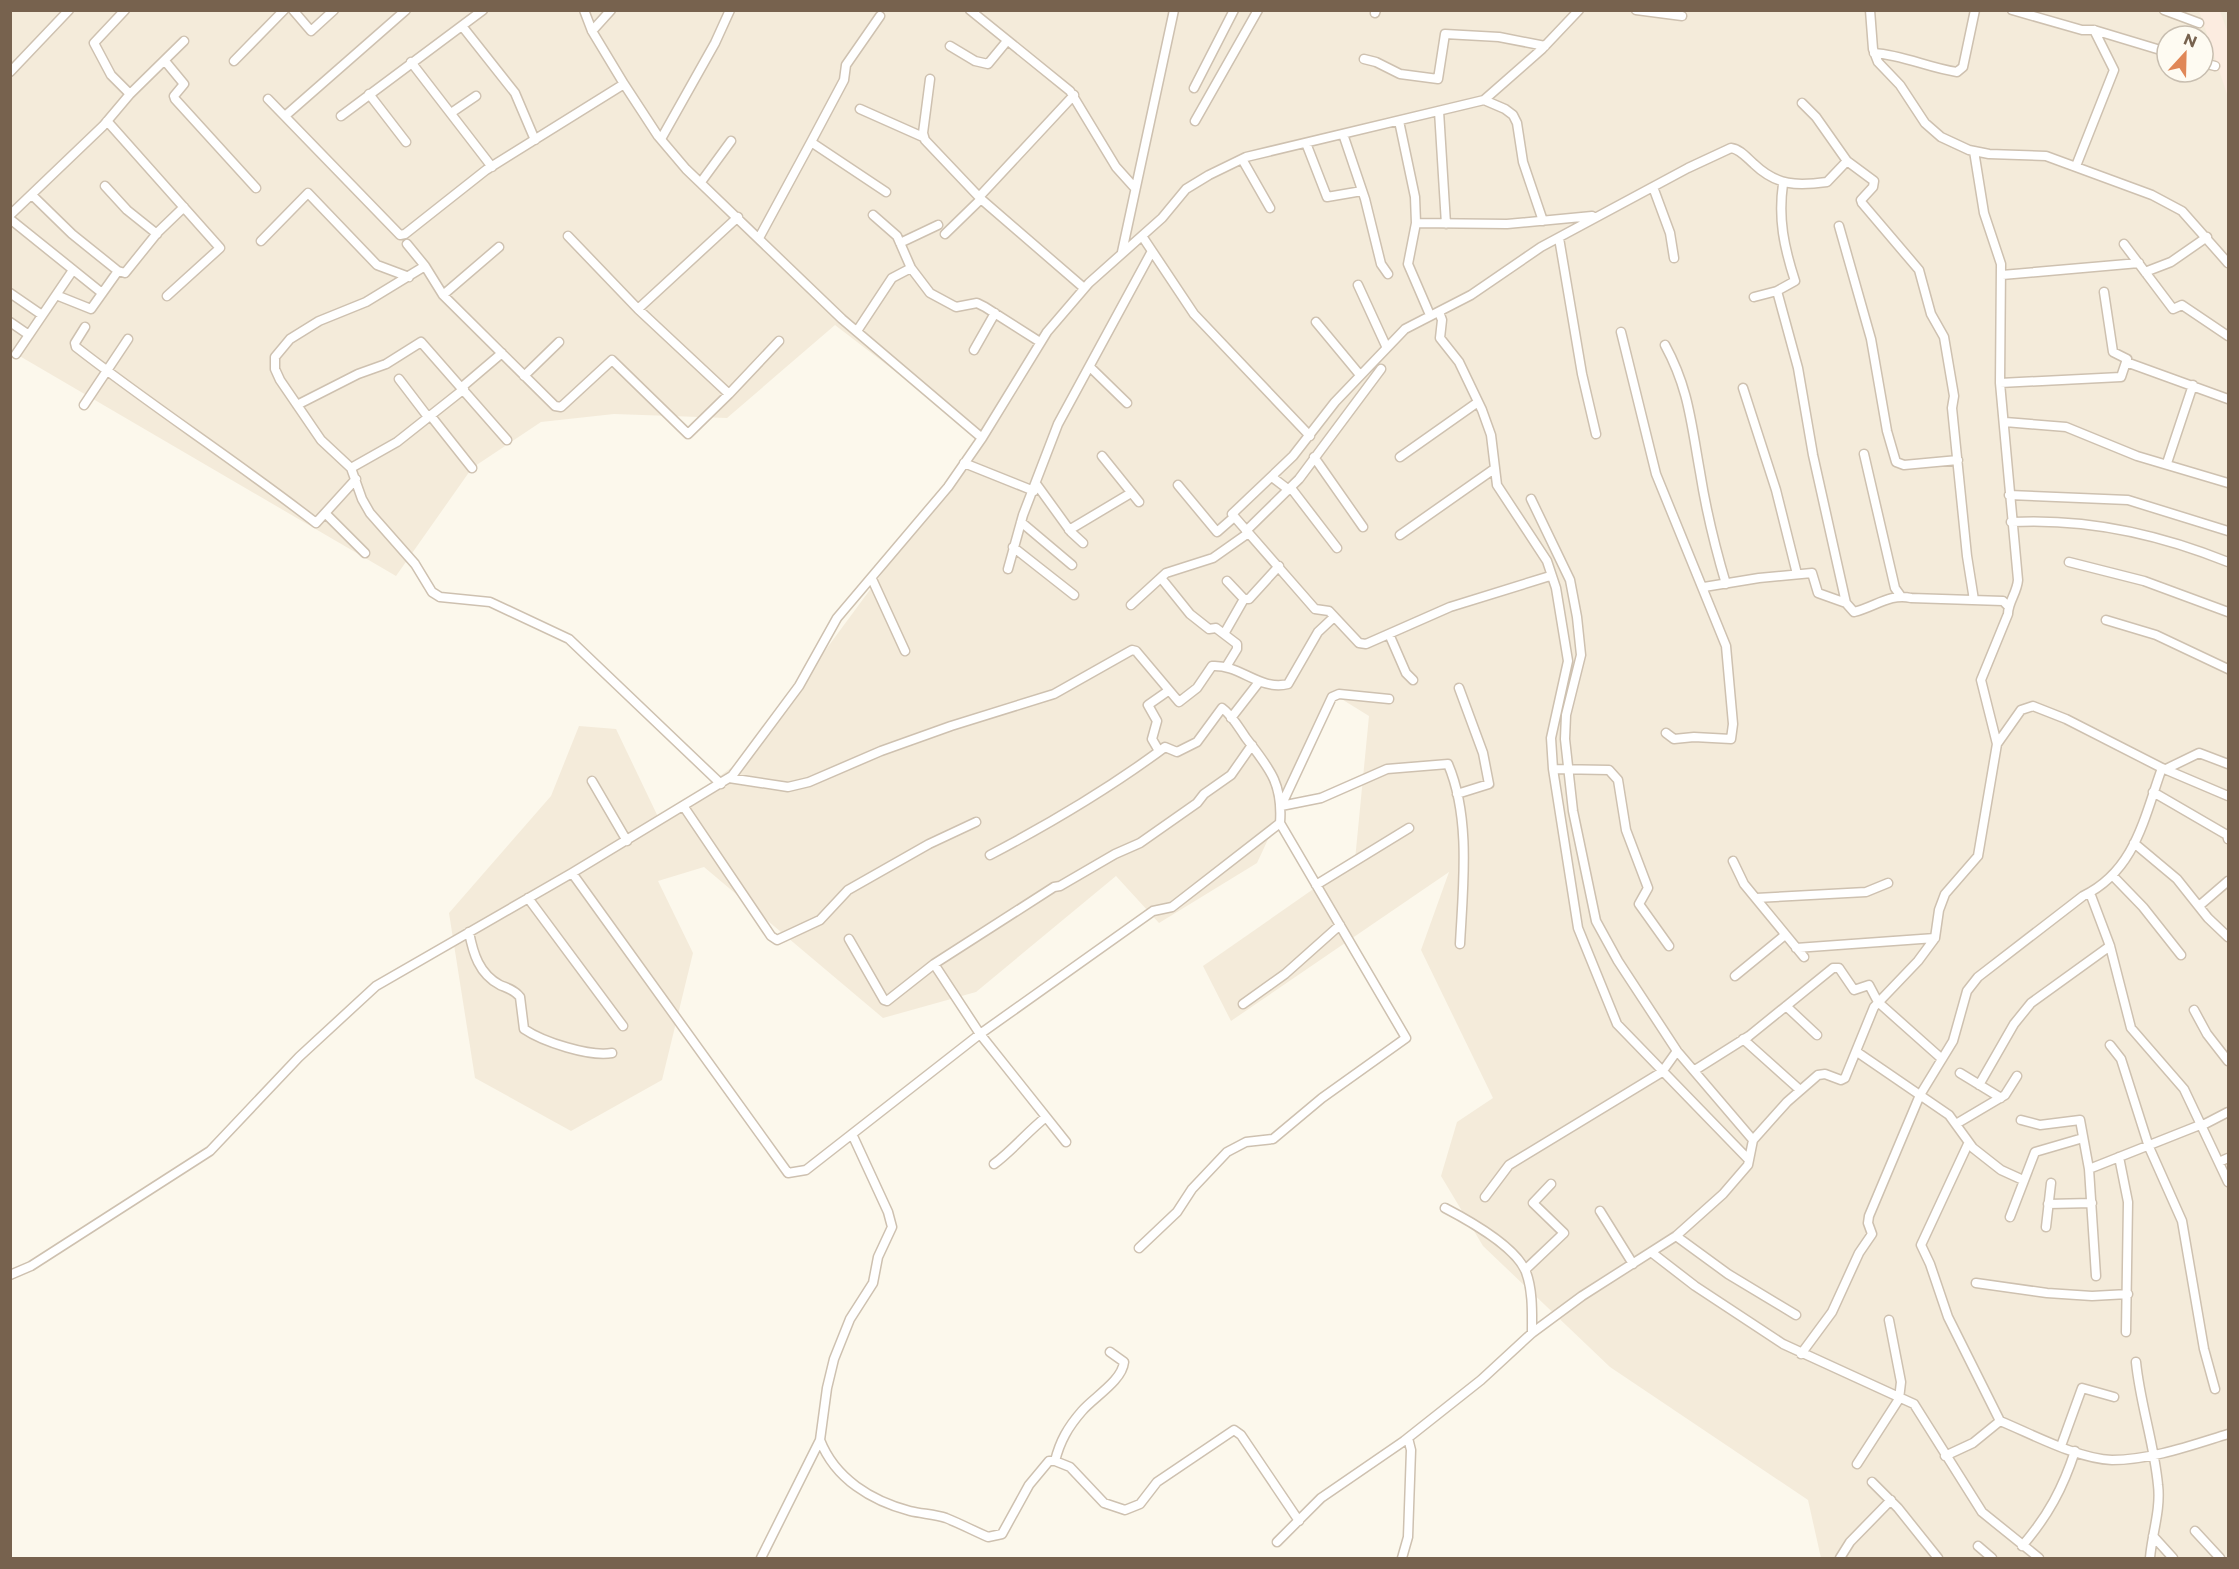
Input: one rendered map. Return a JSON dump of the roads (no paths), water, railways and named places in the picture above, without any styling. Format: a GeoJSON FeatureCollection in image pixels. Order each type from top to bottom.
{"type":"FeatureCollection","features":[{"type":"Feature","properties":{"kind":"street"},"geometry":{"type":"LineString","coordinates":[[10,72],[69,10]]}},
{"type":"Feature","properties":{"kind":"street"},"geometry":{"type":"LineString","coordinates":[[125,10],[94,43],[111,75],[130,94]]}},
{"type":"Feature","properties":{"kind":"street"},"geometry":{"type":"LineString","coordinates":[[234,61],[284,10]]}},
{"type":"Feature","properties":{"kind":"street"},"geometry":{"type":"LineString","coordinates":[[293,10],[311,31],[333,10]]}},
{"type":"Feature","properties":{"kind":"street"},"geometry":{"type":"LineString","coordinates":[[285,116],[406,10]]}},
{"type":"Feature","properties":{"kind":"street"},"geometry":{"type":"LineString","coordinates":[[341,116],[483,10]]}},
{"type":"Feature","properties":{"kind":"street"},"geometry":{"type":"LineString","coordinates":[[584,10],[592,31],[661,139],[701,182],[857,331],[982,438]]}},
{"type":"Feature","properties":{"kind":"street"},"geometry":{"type":"LineString","coordinates":[[592,31],[611,10]]}},
{"type":"Feature","properties":{"kind":"street"},"geometry":{"type":"LineString","coordinates":[[661,139],[715,43],[730,10]]}},
{"type":"Feature","properties":{"kind":"street"},"geometry":{"type":"LineString","coordinates":[[970,10],[1074,95],[1116,168],[1134,187]]}},
{"type":"Feature","properties":{"kind":"street"},"geometry":{"type":"LineString","coordinates":[[1122,253],[1134,187],[1174,10]]}},
{"type":"Feature","properties":{"kind":"street"},"geometry":{"type":"LineString","coordinates":[[1194,88],[1234,10]]}},
{"type":"Feature","properties":{"kind":"street"},"geometry":{"type":"LineString","coordinates":[[1195,121],[1258,10]]}},
{"type":"Feature","properties":{"kind":"street"},"geometry":{"type":"LineString","coordinates":[[10,1275],[31,1266],[210,1150],[299,1058],[376,986],[627,841],[725,781],[781,712],[837,618],[915,530],[982,438],[1040,342],[1084,288],[1162,218],[1186,189],[1242,159],[1484,100],[1545,46],[1579,10]]}},
{"type":"Feature","properties":{"kind":"street"},"geometry":{"type":"LineString","coordinates":[[1636,10],[1682,16]]}},
{"type":"Feature","properties":{"kind":"street"},"geometry":{"type":"LineString","coordinates":[[1870,10],[1874,53],[1878,63],[1900,85],[1906,97],[1932,131],[1949,142],[1974,151],[2046,156],[2152,195],[2182,211],[2229,263]]}},
{"type":"Feature","properties":{"kind":"street"},"geometry":{"type":"LineString","coordinates":[[1874,53],[1887,54],[1957,72],[1963,67],[1975,10]]}},
{"type":"Feature","properties":{"kind":"street"},"geometry":{"type":"LineString","coordinates":[[2012,10],[2082,30],[2094,30],[2155,48]]}},
{"type":"Feature","properties":{"kind":"street"},"geometry":{"type":"LineString","coordinates":[[2164,10],[2199,22]]}},
{"type":"Feature","properties":{"kind":"street"},"geometry":{"type":"LineString","coordinates":[[759,238],[844,80],[846,65],[880,16]]}},
{"type":"Feature","properties":{"kind":"street"},"geometry":{"type":"LineString","coordinates":[[462,26],[515,93],[535,140]]}},
{"type":"Feature","properties":{"kind":"street"},"geometry":{"type":"LineString","coordinates":[[2076,166],[2114,70],[2094,30]]}},
{"type":"Feature","properties":{"kind":"street"},"geometry":{"type":"LineString","coordinates":[[1364,59],[1376,62],[1400,74],[1438,79],[1445,34],[1499,37],[1545,46]]}},
{"type":"Feature","properties":{"kind":"street"},"geometry":{"type":"LineString","coordinates":[[102,292],[10,217],[184,41]]}},
{"type":"Feature","properties":{"kind":"street"},"geometry":{"type":"LineString","coordinates":[[950,46],[975,61],[988,64],[1007,41]]}},
{"type":"Feature","properties":{"kind":"street"},"geometry":{"type":"LineString","coordinates":[[165,62],[184,84],[174,96],[175,99],[256,188]]}},
{"type":"Feature","properties":{"kind":"street"},"geometry":{"type":"LineString","coordinates":[[411,62],[492,167]]}},
{"type":"Feature","properties":{"kind":"street"},"geometry":{"type":"LineString","coordinates":[[923,137],[930,79]]}},
{"type":"Feature","properties":{"kind":"street"},"geometry":{"type":"LineString","coordinates":[[268,99],[400,235],[405,234],[458,190],[492,167],[624,84]]}},
{"type":"Feature","properties":{"kind":"street"},"geometry":{"type":"LineString","coordinates":[[369,94],[406,142]]}},
{"type":"Feature","properties":{"kind":"street"},"geometry":{"type":"LineString","coordinates":[[945,234],[1074,95]]}},
{"type":"Feature","properties":{"kind":"street"},"geometry":{"type":"LineString","coordinates":[[451,113],[476,96]]}},
{"type":"Feature","properties":{"kind":"street"},"geometry":{"type":"LineString","coordinates":[[1484,100],[1513,115],[1517,123],[1522,162],[1543,221]]}},
{"type":"Feature","properties":{"kind":"street"},"geometry":{"type":"LineString","coordinates":[[1802,103],[1816,117],[1847,161],[1874,181],[1873,188],[1861,200],[1862,203],[1915,263],[1931,314],[1944,337],[1954,396],[1952,408],[1967,556],[1974,600]]}},
{"type":"Feature","properties":{"kind":"street"},"geometry":{"type":"LineString","coordinates":[[860,109],[923,137],[980,198],[1084,288]]}},
{"type":"Feature","properties":{"kind":"street"},"geometry":{"type":"LineString","coordinates":[[1439,111],[1446,224]]}},
{"type":"Feature","properties":{"kind":"street"},"geometry":{"type":"LineString","coordinates":[[107,121],[220,248],[167,296]]}},
{"type":"Feature","properties":{"kind":"street"},"geometry":{"type":"LineString","coordinates":[[1399,121],[1415,197],[1416,223],[1408,264],[1437,316],[1440,338],[1459,362],[1478,402],[1491,435],[1497,485],[1570,580],[1581,655],[1551,738],[1596,921],[1618,961],[1676,1053],[1695,1070],[1753,1141]]}},
{"type":"Feature","properties":{"kind":"street"},"geometry":{"type":"LineString","coordinates":[[1343,134],[1362,192],[1381,264],[1388,273]]}},
{"type":"Feature","properties":{"kind":"street"},"geometry":{"type":"LineString","coordinates":[[701,182],[731,141]]}},
{"type":"Feature","properties":{"kind":"street"},"geometry":{"type":"LineString","coordinates":[[812,142],[886,192]]}},
{"type":"Feature","properties":{"kind":"street"},"geometry":{"type":"LineString","coordinates":[[1306,143],[1327,197],[1362,192]]}},
{"type":"Feature","properties":{"kind":"street"},"geometry":{"type":"LineString","coordinates":[[1131,605],[1161,578],[1181,566],[1213,558],[1246,531],[1289,489],[1314,457],[1357,388],[1360,375],[1405,329],[1437,316],[1541,248],[1598,216],[1734,148],[1764,173],[1783,184],[1799,186],[1827,182],[1847,161]]}},
{"type":"Feature","properties":{"kind":"street"},"geometry":{"type":"LineString","coordinates":[[1277,1542],[1321,1498],[1408,1438],[1481,1380],[1532,1333],[1582,1296],[1676,1236],[1723,1194],[1748,1165],[1753,1141],[1800,1090],[1818,1075],[1825,1074],[1841,1080],[1845,1078],[1868,1020],[1878,1002],[1918,961],[1935,938],[1939,910],[1945,894],[1978,856],[1997,744],[1981,680],[2008,614],[2008,606],[2017,588],[2018,580],[2011,522],[2001,382],[2002,275],[1981,201],[1974,151]]}},
{"type":"Feature","properties":{"kind":"street"},"geometry":{"type":"LineString","coordinates":[[1242,159],[1270,208]]}},
{"type":"Feature","properties":{"kind":"street"},"geometry":{"type":"LineString","coordinates":[[1754,297],[1777,291],[1795,281],[1782,235],[1779,209],[1783,184]]}},
{"type":"Feature","properties":{"kind":"street"},"geometry":{"type":"LineString","coordinates":[[105,186],[157,234]]}},
{"type":"Feature","properties":{"kind":"street"},"geometry":{"type":"LineString","coordinates":[[1653,187],[1670,233],[1674,258]]}},
{"type":"Feature","properties":{"kind":"street"},"geometry":{"type":"LineString","coordinates":[[261,241],[309,193],[377,265],[409,277]]}},
{"type":"Feature","properties":{"kind":"street"},"geometry":{"type":"LineString","coordinates":[[32,195],[72,234],[118,271],[125,273],[157,234],[184,207]]}},
{"type":"Feature","properties":{"kind":"street"},"geometry":{"type":"LineString","coordinates":[[873,215],[887,225],[900,243],[910,268],[930,293],[945,303],[960,307],[977,303],[1040,342]]}},
{"type":"Feature","properties":{"kind":"street"},"geometry":{"type":"LineString","coordinates":[[1416,223],[1543,221],[1598,216]]}},
{"type":"Feature","properties":{"kind":"street"},"geometry":{"type":"LineString","coordinates":[[638,309],[738,217]]}},
{"type":"Feature","properties":{"kind":"street"},"geometry":{"type":"LineString","coordinates":[[900,243],[938,225]]}},
{"type":"Feature","properties":{"kind":"street"},"geometry":{"type":"LineString","coordinates":[[1839,226],[1870,339],[1887,431],[1896,462],[1904,465],[1958,460]]}},
{"type":"Feature","properties":{"kind":"street"},"geometry":{"type":"LineString","coordinates":[[568,236],[638,309],[729,394]]}},
{"type":"Feature","properties":{"kind":"street"},"geometry":{"type":"LineString","coordinates":[[1142,236],[1194,314],[1310,436]]}},
{"type":"Feature","properties":{"kind":"street"},"geometry":{"type":"LineString","coordinates":[[2145,272],[2170,262],[2207,237]]}},
{"type":"Feature","properties":{"kind":"street"},"geometry":{"type":"LineString","coordinates":[[1559,238],[1582,374],[1596,434]]}},
{"type":"Feature","properties":{"kind":"street"},"geometry":{"type":"LineString","coordinates":[[407,244],[425,266],[443,295],[550,402],[561,407],[609,360],[614,360],[688,434],[779,341]]}},
{"type":"Feature","properties":{"kind":"street"},"geometry":{"type":"LineString","coordinates":[[2124,244],[2174,309],[2182,305],[2229,336]]}},
{"type":"Feature","properties":{"kind":"street"},"geometry":{"type":"LineString","coordinates":[[443,295],[499,247]]}},
{"type":"Feature","properties":{"kind":"street"},"geometry":{"type":"LineString","coordinates":[[1008,569],[1021,522],[1036,488],[1058,424],[1152,251]]}},
{"type":"Feature","properties":{"kind":"street"},"geometry":{"type":"LineString","coordinates":[[2002,275],[2139,263]]}},
{"type":"Feature","properties":{"kind":"street"},"geometry":{"type":"LineString","coordinates":[[425,266],[366,302],[326,316],[283,347],[275,357],[275,369],[321,440],[351,468],[362,500],[370,513],[415,564],[436,595],[490,602],[569,639],[725,781],[789,786],[809,783],[881,751],[951,726],[1054,694],[1132,651],[1136,651],[1168,691],[1182,702],[1197,688],[1212,666],[1226,667],[1259,682],[1281,686],[1288,684],[1318,632],[1335,617]]}},
{"type":"Feature","properties":{"kind":"street"},"geometry":{"type":"LineString","coordinates":[[857,331],[892,278],[910,268]]}},
{"type":"Feature","properties":{"kind":"street"},"geometry":{"type":"LineString","coordinates":[[16,354],[73,270]]}},
{"type":"Feature","properties":{"kind":"street"},"geometry":{"type":"LineString","coordinates":[[56,295],[91,309],[118,271]]}},
{"type":"Feature","properties":{"kind":"street"},"geometry":{"type":"LineString","coordinates":[[1358,285],[1386,346]]}},
{"type":"Feature","properties":{"kind":"street"},"geometry":{"type":"LineString","coordinates":[[1777,291],[1800,375],[1813,455],[1846,603]]}},
{"type":"Feature","properties":{"kind":"street"},"geometry":{"type":"LineString","coordinates":[[2001,382],[2119,378],[2127,359],[2113,352],[2104,292]]}},
{"type":"Feature","properties":{"kind":"street"},"geometry":{"type":"LineString","coordinates":[[10,293],[42,315]]}},
{"type":"Feature","properties":{"kind":"street"},"geometry":{"type":"LineString","coordinates":[[974,350],[995,314]]}},
{"type":"Feature","properties":{"kind":"street"},"geometry":{"type":"LineString","coordinates":[[10,322],[29,335]]}},
{"type":"Feature","properties":{"kind":"street"},"geometry":{"type":"LineString","coordinates":[[1316,322],[1360,375]]}},
{"type":"Feature","properties":{"kind":"street"},"geometry":{"type":"LineString","coordinates":[[85,327],[75,345],[108,372],[316,523],[356,479]]}},
{"type":"Feature","properties":{"kind":"street"},"geometry":{"type":"LineString","coordinates":[[1621,332],[1656,474],[1686,550],[1704,587],[1726,646],[1731,739],[1694,737],[1674,739],[1666,733]]}},
{"type":"Feature","properties":{"kind":"street"},"geometry":{"type":"LineString","coordinates":[[84,405],[128,339]]}},
{"type":"Feature","properties":{"kind":"street"},"geometry":{"type":"LineString","coordinates":[[297,405],[348,379],[386,364],[421,342],[507,440]]}},
{"type":"Feature","properties":{"kind":"street"},"geometry":{"type":"LineString","coordinates":[[524,376],[559,342]]}},
{"type":"Feature","properties":{"kind":"street"},"geometry":{"type":"LineString","coordinates":[[1665,345],[1680,372],[1689,401],[1703,488],[1726,584]]}},
{"type":"Feature","properties":{"kind":"street"},"geometry":{"type":"LineString","coordinates":[[351,468],[377,455],[429,416],[502,353]]}},
{"type":"Feature","properties":{"kind":"street"},"geometry":{"type":"LineString","coordinates":[[2126,362],[2229,399]]}},
{"type":"Feature","properties":{"kind":"street"},"geometry":{"type":"LineString","coordinates":[[1090,367],[1127,403]]}},
{"type":"Feature","properties":{"kind":"street"},"geometry":{"type":"LineString","coordinates":[[1178,485],[1217,532],[1234,519],[1237,509],[1274,479],[1310,436],[1357,388],[1381,369]]}},
{"type":"Feature","properties":{"kind":"street"},"geometry":{"type":"LineString","coordinates":[[399,379],[472,468]]}},
{"type":"Feature","properties":{"kind":"street"},"geometry":{"type":"LineString","coordinates":[[2167,463],[2193,385]]}},
{"type":"Feature","properties":{"kind":"street"},"geometry":{"type":"LineString","coordinates":[[1743,388],[1776,490],[1797,574]]}},
{"type":"Feature","properties":{"kind":"street"},"geometry":{"type":"LineString","coordinates":[[1400,457],[1478,402]]}},
{"type":"Feature","properties":{"kind":"street"},"geometry":{"type":"LineString","coordinates":[[2005,422],[2066,427],[2137,456],[2229,483]]}},
{"type":"Feature","properties":{"kind":"street"},"geometry":{"type":"LineString","coordinates":[[1864,454],[1895,588],[1900,596]]}},
{"type":"Feature","properties":{"kind":"street"},"geometry":{"type":"LineString","coordinates":[[1102,456],[1139,502]]}},
{"type":"Feature","properties":{"kind":"street"},"geometry":{"type":"LineString","coordinates":[[1314,457],[1363,527]]}},
{"type":"Feature","properties":{"kind":"street"},"geometry":{"type":"LineString","coordinates":[[964,463],[1036,488],[1069,530],[1083,543]]}},
{"type":"Feature","properties":{"kind":"street"},"geometry":{"type":"LineString","coordinates":[[1401,536],[1494,469]]}},
{"type":"Feature","properties":{"kind":"street"},"geometry":{"type":"LineString","coordinates":[[1274,479],[1289,489],[1337,548]]}},
{"type":"Feature","properties":{"kind":"street"},"geometry":{"type":"LineString","coordinates":[[1069,530],[1131,493]]}},
{"type":"Feature","properties":{"kind":"street"},"geometry":{"type":"LineString","coordinates":[[2010,495],[2128,500],[2229,531]]}},
{"type":"Feature","properties":{"kind":"street"},"geometry":{"type":"LineString","coordinates":[[1531,499],[1553,558],[1550,576],[1556,588],[1568,661],[1569,686],[1560,769],[1578,928],[1617,1024],[1750,1157]]}},
{"type":"Feature","properties":{"kind":"street"},"geometry":{"type":"LineString","coordinates":[[325,513],[366,553]]}},
{"type":"Feature","properties":{"kind":"street"},"geometry":{"type":"LineString","coordinates":[[1234,519],[1316,609],[1329,611],[1359,643],[1366,644],[1450,607],[1550,576]]}},
{"type":"Feature","properties":{"kind":"street"},"geometry":{"type":"LineString","coordinates":[[2011,522],[2046,520],[2114,528],[2158,538],[2229,562]]}},
{"type":"Feature","properties":{"kind":"street"},"geometry":{"type":"LineString","coordinates":[[1021,522],[1072,565]]}},
{"type":"Feature","properties":{"kind":"street"},"geometry":{"type":"LineString","coordinates":[[1013,547],[1074,595]]}},
{"type":"Feature","properties":{"kind":"street"},"geometry":{"type":"LineString","coordinates":[[2069,562],[2144,581],[2229,612]]}},
{"type":"Feature","properties":{"kind":"street"},"geometry":{"type":"LineString","coordinates":[[1244,599],[1249,599],[1279,566]]}},
{"type":"Feature","properties":{"kind":"street"},"geometry":{"type":"LineString","coordinates":[[1704,587],[1812,573],[1818,593],[1846,603],[1854,612],[1900,596],[2003,601],[2008,606]]}},
{"type":"Feature","properties":{"kind":"street"},"geometry":{"type":"LineString","coordinates":[[1161,578],[1190,614],[1209,629],[1216,628],[1238,646],[1226,667]]}},
{"type":"Feature","properties":{"kind":"street"},"geometry":{"type":"LineString","coordinates":[[872,579],[905,651]]}},
{"type":"Feature","properties":{"kind":"street"},"geometry":{"type":"LineString","coordinates":[[1227,581],[1244,599]]}},
{"type":"Feature","properties":{"kind":"street"},"geometry":{"type":"LineString","coordinates":[[1224,634],[1244,599]]}},
{"type":"Feature","properties":{"kind":"street"},"geometry":{"type":"LineString","coordinates":[[2106,620],[2156,635],[2229,669]]}},
{"type":"Feature","properties":{"kind":"street"},"geometry":{"type":"LineString","coordinates":[[1389,633],[1403,666],[1413,680]]}},
{"type":"Feature","properties":{"kind":"street"},"geometry":{"type":"LineString","coordinates":[[1231,718],[1259,682]]}},
{"type":"Feature","properties":{"kind":"street"},"geometry":{"type":"LineString","coordinates":[[1457,794],[1489,784],[1483,753],[1459,688]]}},
{"type":"Feature","properties":{"kind":"street"},"geometry":{"type":"LineString","coordinates":[[1159,751],[1152,739],[1157,721],[1148,705],[1168,691]]}},
{"type":"Feature","properties":{"kind":"street"},"geometry":{"type":"LineString","coordinates":[[1281,806],[1332,697],[1339,694],[1389,699]]}},
{"type":"Feature","properties":{"kind":"street"},"geometry":{"type":"LineString","coordinates":[[1997,744],[2021,710],[2033,706],[2066,719],[2164,768],[2229,796]]}},
{"type":"Feature","properties":{"kind":"street"},"geometry":{"type":"LineString","coordinates":[[990,855],[1054,822],[1165,747],[1177,752],[1197,742],[1222,708],[1265,759],[1276,781],[1281,806],[1280,823],[1404,1034],[1403,1042],[1322,1098],[1273,1139],[1246,1142],[1227,1152],[1205,1173],[1177,1212],[1139,1248]]}},
{"type":"Feature","properties":{"kind":"street"},"geometry":{"type":"LineString","coordinates":[[849,939],[884,1000],[887,1000],[934,964],[1054,887],[1060,886],[1115,854],[1140,843],[1197,803],[1203,794],[1231,775],[1252,745]]}},
{"type":"Feature","properties":{"kind":"street"},"geometry":{"type":"LineString","coordinates":[[1801,1354],[1832,1312],[1872,1234],[1868,1223],[1869,1216],[1920,1095],[1953,1041],[1967,991],[1978,977],[2113,876],[2129,856],[2164,768],[2199,753],[2229,764]]}},
{"type":"Feature","properties":{"kind":"street"},"geometry":{"type":"LineString","coordinates":[[1281,806],[1320,798],[1387,769],[1445,762],[1455,781],[1457,794],[1463,868],[1460,944]]}},
{"type":"Feature","properties":{"kind":"street"},"geometry":{"type":"LineString","coordinates":[[1560,769],[1609,770],[1618,780],[1626,830],[1648,888],[1639,904],[1669,946]]}},
{"type":"Feature","properties":{"kind":"street"},"geometry":{"type":"LineString","coordinates":[[592,781],[627,841]]}},
{"type":"Feature","properties":{"kind":"street"},"geometry":{"type":"LineString","coordinates":[[2153,792],[2227,835],[2229,839]]}},
{"type":"Feature","properties":{"kind":"street"},"geometry":{"type":"LineString","coordinates":[[684,807],[771,936],[777,940],[782,940],[820,920],[848,890],[929,844],[976,822]]}},
{"type":"Feature","properties":{"kind":"street"},"geometry":{"type":"LineString","coordinates":[[572,873],[788,1173],[806,1170],[980,1034],[1153,911],[1172,907],[1280,823]]}},
{"type":"Feature","properties":{"kind":"street"},"geometry":{"type":"LineString","coordinates":[[1317,885],[1409,828]]}},
{"type":"Feature","properties":{"kind":"street"},"geometry":{"type":"LineString","coordinates":[[2134,843],[2177,879],[2229,937]]}},
{"type":"Feature","properties":{"kind":"street"},"geometry":{"type":"LineString","coordinates":[[1733,861],[1744,884],[1804,957]]}},
{"type":"Feature","properties":{"kind":"street"},"geometry":{"type":"LineString","coordinates":[[2113,876],[2143,907],[2181,955]]}},
{"type":"Feature","properties":{"kind":"street"},"geometry":{"type":"LineString","coordinates":[[2199,906],[2229,881]]}},
{"type":"Feature","properties":{"kind":"street"},"geometry":{"type":"LineString","coordinates":[[1756,898],[1866,892],[1888,883]]}},
{"type":"Feature","properties":{"kind":"street"},"geometry":{"type":"LineString","coordinates":[[2090,893],[2110,946],[2131,1028],[2184,1089],[2229,1182]]}},
{"type":"Feature","properties":{"kind":"street"},"geometry":{"type":"LineString","coordinates":[[528,898],[623,1026]]}},
{"type":"Feature","properties":{"kind":"street"},"geometry":{"type":"LineString","coordinates":[[1243,1004],[1285,974],[1340,925]]}},
{"type":"Feature","properties":{"kind":"street"},"geometry":{"type":"LineString","coordinates":[[469,932],[473,953],[490,979],[517,992],[520,997],[524,1029],[581,1051],[600,1055],[612,1053]]}},
{"type":"Feature","properties":{"kind":"street"},"geometry":{"type":"LineString","coordinates":[[1735,976],[1785,935]]}},
{"type":"Feature","properties":{"kind":"street"},"geometry":{"type":"LineString","coordinates":[[1796,948],[1935,938]]}},
{"type":"Feature","properties":{"kind":"street"},"geometry":{"type":"LineString","coordinates":[[1979,1085],[2014,1024],[2031,1003],[2110,946]]}},
{"type":"Feature","properties":{"kind":"street"},"geometry":{"type":"LineString","coordinates":[[934,964],[980,1034],[1066,1142]]}},
{"type":"Feature","properties":{"kind":"street"},"geometry":{"type":"LineString","coordinates":[[1695,1070],[1743,1039],[1833,968],[1839,968],[1854,990],[1869,985],[1878,1002],[1942,1059]]}},
{"type":"Feature","properties":{"kind":"street"},"geometry":{"type":"LineString","coordinates":[[1786,1006],[1817,1035]]}},
{"type":"Feature","properties":{"kind":"street"},"geometry":{"type":"LineString","coordinates":[[2194,1010],[2207,1034],[2229,1061]]}},
{"type":"Feature","properties":{"kind":"street"},"geometry":{"type":"LineString","coordinates":[[1743,1039],[1800,1090]]}},
{"type":"Feature","properties":{"kind":"street"},"geometry":{"type":"LineString","coordinates":[[2110,1045],[2121,1059],[2149,1147],[2182,1221],[2204,1349],[2215,1389]]}},
{"type":"Feature","properties":{"kind":"street"},"geometry":{"type":"LineString","coordinates":[[1857,1052],[1949,1115],[1968,1144],[2001,1170],[2023,1180]]}},
{"type":"Feature","properties":{"kind":"street"},"geometry":{"type":"LineString","coordinates":[[1485,1197],[1509,1165],[1664,1069],[1676,1053]]}},
{"type":"Feature","properties":{"kind":"street"},"geometry":{"type":"LineString","coordinates":[[1960,1073],[2001,1098]]}},
{"type":"Feature","properties":{"kind":"street"},"geometry":{"type":"LineString","coordinates":[[1956,1124],[2001,1098],[2010,1090],[2017,1076]]}},
{"type":"Feature","properties":{"kind":"street"},"geometry":{"type":"LineString","coordinates":[[2090,1169],[2149,1147],[2229,1112]]}},
{"type":"Feature","properties":{"kind":"street"},"geometry":{"type":"LineString","coordinates":[[994,1164],[1015,1148],[1029,1130],[1046,1117]]}},
{"type":"Feature","properties":{"kind":"street"},"geometry":{"type":"LineString","coordinates":[[2021,1120],[2040,1125],[2080,1120],[2090,1169],[2096,1276]]}},
{"type":"Feature","properties":{"kind":"street"},"geometry":{"type":"LineString","coordinates":[[761,1558],[820,1440],[827,1388],[834,1359],[850,1319],[873,1282],[878,1257],[892,1227],[888,1212],[852,1134]]}},
{"type":"Feature","properties":{"kind":"street"},"geometry":{"type":"LineString","coordinates":[[2010,1217],[2035,1152],[2083,1138]]}},
{"type":"Feature","properties":{"kind":"street"},"geometry":{"type":"LineString","coordinates":[[1968,1144],[1921,1245],[1948,1317],[2000,1421],[2075,1451],[2110,1460],[2152,1455],[2229,1434]]}},
{"type":"Feature","properties":{"kind":"street"},"geometry":{"type":"LineString","coordinates":[[2119,1157],[2128,1202],[2126,1332]]}},
{"type":"Feature","properties":{"kind":"street"},"geometry":{"type":"LineString","coordinates":[[2219,1162],[2229,1158]]}},
{"type":"Feature","properties":{"kind":"street"},"geometry":{"type":"LineString","coordinates":[[2046,1227],[2051,1183]]}},
{"type":"Feature","properties":{"kind":"street"},"geometry":{"type":"LineString","coordinates":[[1525,1270],[1564,1233],[1533,1203],[1551,1184]]}},
{"type":"Feature","properties":{"kind":"street"},"geometry":{"type":"LineString","coordinates":[[2048,1204],[2092,1203]]}},
{"type":"Feature","properties":{"kind":"street"},"geometry":{"type":"LineString","coordinates":[[1445,1208],[1474,1223],[1503,1245],[1525,1270],[1531,1293],[1532,1333]]}},
{"type":"Feature","properties":{"kind":"street"},"geometry":{"type":"LineString","coordinates":[[1600,1211],[1633,1264]]}},
{"type":"Feature","properties":{"kind":"street"},"geometry":{"type":"LineString","coordinates":[[1676,1236],[1728,1274],[1796,1315]]}},
{"type":"Feature","properties":{"kind":"street"},"geometry":{"type":"LineString","coordinates":[[1651,1252],[1695,1286],[1801,1354],[1914,1404],[1982,1512],[2039,1558]]}},
{"type":"Feature","properties":{"kind":"street"},"geometry":{"type":"LineString","coordinates":[[1976,1283],[2069,1294],[2128,1294]]}},
{"type":"Feature","properties":{"kind":"street"},"geometry":{"type":"LineString","coordinates":[[1857,1464],[1901,1400],[1901,1382],[1890,1320]]}},
{"type":"Feature","properties":{"kind":"street"},"geometry":{"type":"LineString","coordinates":[[1055,1461],[1060,1442],[1073,1422],[1113,1381],[1124,1365],[1124,1362],[1110,1352]]}},
{"type":"Feature","properties":{"kind":"street"},"geometry":{"type":"LineString","coordinates":[[2136,1362],[2139,1394],[2151,1433],[2152,1455],[2158,1485],[2158,1507],[2150,1558]]}},
{"type":"Feature","properties":{"kind":"street"},"geometry":{"type":"LineString","coordinates":[[2061,1446],[2082,1388],[2114,1397]]}},
{"type":"Feature","properties":{"kind":"street"},"geometry":{"type":"LineString","coordinates":[[1946,1456],[1973,1443],[2000,1421]]}},
{"type":"Feature","properties":{"kind":"street"},"geometry":{"type":"LineString","coordinates":[[820,1440],[826,1454],[859,1490],[869,1497],[909,1510],[945,1518],[988,1537],[996,1538],[1002,1534],[1044,1464],[1055,1461],[1070,1467],[1104,1503],[1125,1510],[1140,1504],[1157,1482],[1233,1430],[1241,1435],[1299,1521]]}},
{"type":"Feature","properties":{"kind":"street"},"geometry":{"type":"LineString","coordinates":[[1402,1558],[1408,1537],[1411,1450],[1408,1438]]}},
{"type":"Feature","properties":{"kind":"street"},"geometry":{"type":"LineString","coordinates":[[2022,1546],[2050,1511],[2068,1473],[2075,1451]]}},
{"type":"Feature","properties":{"kind":"street"},"geometry":{"type":"LineString","coordinates":[[1872,1482],[1891,1500],[1938,1558]]}},
{"type":"Feature","properties":{"kind":"street"},"geometry":{"type":"LineString","coordinates":[[1840,1558],[1850,1542],[1891,1500]]}},
{"type":"Feature","properties":{"kind":"street"},"geometry":{"type":"LineString","coordinates":[[2195,1531],[2220,1558]]}},
{"type":"Feature","properties":{"kind":"street"},"geometry":{"type":"LineString","coordinates":[[2153,1536],[2173,1558]]}},
{"type":"Feature","properties":{"kind":"street"},"geometry":{"type":"LineString","coordinates":[[1978,1546],[1992,1558]]}}]}
